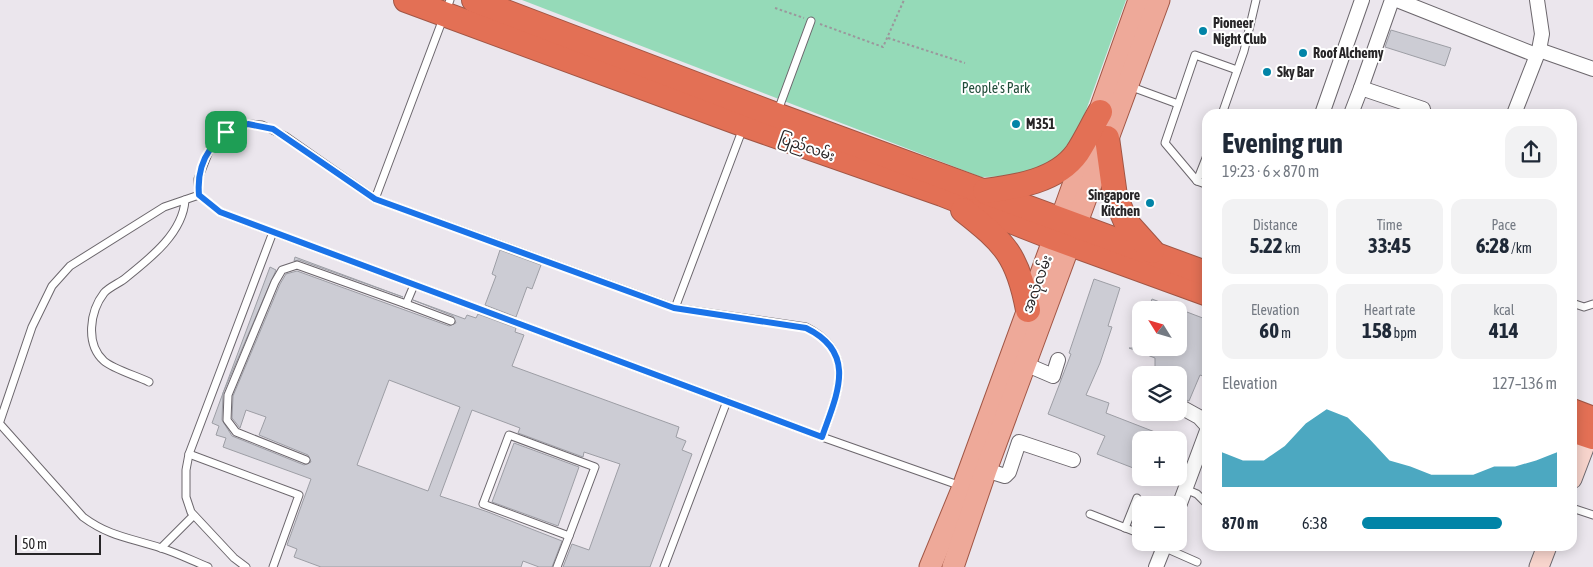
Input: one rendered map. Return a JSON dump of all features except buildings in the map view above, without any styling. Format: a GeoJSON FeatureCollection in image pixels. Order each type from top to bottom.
{"type":"FeatureCollection","features":[{"type":"Feature","properties":{"kind":"highway","name":"ပြည်လမ်း"},"geometry":{"type":"LineString","coordinates":[[406,0],[447,7],[744,125],[942,194],[1065,231],[1155,254],[1202,272]]}},
{"type":"Feature","properties":{"kind":"highway","name":"ပြည်လမ်း"},"geometry":{"type":"LineString","coordinates":[[474,0],[982,192],[1202,291]]}},
{"type":"Feature","properties":{"kind":"highway"},"geometry":{"type":"LineString","coordinates":[[982,192],[1020,186],[1061,167],[1076,154],[1100,112]]}},
{"type":"Feature","properties":{"kind":"highway"},"geometry":{"type":"LineString","coordinates":[[1107,138],[1115,196],[1126,222],[1155,254]]}},
{"type":"Feature","properties":{"kind":"highway"},"geometry":{"type":"LineString","coordinates":[[942,194],[997,237],[1008,251],[1022,280],[1028,310]]}},
{"type":"Feature","properties":{"kind":"highway"},"geometry":{"type":"LineString","coordinates":[[1577,417],[1588,429]]}},
{"type":"Feature","properties":{"kind":"main road","name":"အလုံလမ်း"},"geometry":{"type":"LineString","coordinates":[[953,567],[971,490],[1028,310],[1107,138],[1139,0]]}},
{"type":"Feature","properties":{"kind":"main road","name":"အလုံလမ်း"},"geometry":{"type":"LineString","coordinates":[[930,567],[971,490],[986,470],[1025,364],[1100,112],[1119,82],[1160,0]]}},
{"type":"Feature","properties":{"kind":"street"},"geometry":{"type":"LineString","coordinates":[[1324,109],[1362,0]]}},
{"type":"Feature","properties":{"kind":"street"},"geometry":{"type":"LineString","coordinates":[[1353,109],[1392,0]]}},
{"type":"Feature","properties":{"kind":"street"},"geometry":{"type":"LineString","coordinates":[[1397,0],[1538,52],[1593,69]]}},
{"type":"Feature","properties":{"kind":"street"},"geometry":{"type":"LineString","coordinates":[[1516,109],[1538,52],[1542,34],[1537,0]]}},
{"type":"Feature","properties":{"kind":"street"},"geometry":{"type":"LineString","coordinates":[[1360,88],[1420,109]]}},
{"type":"Feature","properties":{"kind":"street"},"geometry":{"type":"LineString","coordinates":[[1025,364],[1053,376],[1058,360]]}},
{"type":"Feature","properties":{"kind":"street"},"geometry":{"type":"LineString","coordinates":[[1187,410],[1202,421]]}},
{"type":"Feature","properties":{"kind":"street"},"geometry":{"type":"LineString","coordinates":[[1577,464],[1588,429]]}},
{"type":"Feature","properties":{"kind":"street"},"geometry":{"type":"LineString","coordinates":[[986,470],[1005,476],[1009,472],[1019,442],[1072,460]]}},
{"type":"Feature","properties":{"kind":"street"},"geometry":{"type":"LineString","coordinates":[[1183,496],[1202,458]]}},
{"type":"Feature","properties":{"kind":"street"},"geometry":{"type":"LineString","coordinates":[[1156,567],[1162,551]]}},
{"type":"Feature","properties":{"kind":"street"},"geometry":{"type":"LineString","coordinates":[[1539,567],[1545,551]]}},
{"type":"Feature","properties":{"kind":"lane"},"geometry":{"type":"LineString","coordinates":[[1224,109],[1237,70],[1256,0]]}},
{"type":"Feature","properties":{"kind":"lane"},"geometry":{"type":"LineString","coordinates":[[375,199],[447,7]]}},
{"type":"Feature","properties":{"kind":"lane"},"geometry":{"type":"LineString","coordinates":[[776,115],[811,21]]}},
{"type":"Feature","properties":{"kind":"lane"},"geometry":{"type":"LineString","coordinates":[[1202,183],[1197,181],[1165,143],[1194,55],[1237,70]]}},
{"type":"Feature","properties":{"kind":"lane"},"geometry":{"type":"LineString","coordinates":[[1119,82],[1178,104]]}},
{"type":"Feature","properties":{"kind":"lane"},"geometry":{"type":"LineString","coordinates":[[822,437],[839,386],[838,359],[822,336],[806,328],[674,308],[375,199],[273,129],[248,124],[226,132],[211,146],[198,179],[199,195],[220,212],[414,284],[727,401],[822,437],[940,481],[971,490]]}},
{"type":"Feature","properties":{"kind":"lane"},"geometry":{"type":"LineString","coordinates":[[674,308],[744,125]]}},
{"type":"Feature","properties":{"kind":"lane"},"geometry":{"type":"LineString","coordinates":[[1197,181],[1202,168]]}},
{"type":"Feature","properties":{"kind":"lane"},"geometry":{"type":"LineString","coordinates":[[199,195],[164,208],[70,266],[52,286],[32,327],[0,422],[91,522],[121,538],[161,548],[208,567]]}},
{"type":"Feature","properties":{"kind":"lane"},"geometry":{"type":"LineString","coordinates":[[149,382],[104,361],[95,348],[91,333],[93,319],[104,292],[157,251],[174,230],[184,211],[185,200]]}},
{"type":"Feature","properties":{"kind":"lane"},"geometry":{"type":"LineString","coordinates":[[246,567],[234,558],[193,516],[186,497],[186,470],[189,454],[273,232]]}},
{"type":"Feature","properties":{"kind":"lane"},"geometry":{"type":"LineString","coordinates":[[306,460],[236,432],[227,420],[228,395],[275,282],[282,270],[297,265],[450,321]]}},
{"type":"Feature","properties":{"kind":"lane"},"geometry":{"type":"LineString","coordinates":[[406,304],[414,284]]}},
{"type":"Feature","properties":{"kind":"lane"},"geometry":{"type":"LineString","coordinates":[[1577,305],[1584,308],[1593,304]]}},
{"type":"Feature","properties":{"kind":"lane"},"geometry":{"type":"LineString","coordinates":[[664,567],[727,401]]}},
{"type":"Feature","properties":{"kind":"lane"},"geometry":{"type":"LineString","coordinates":[[557,567],[569,536],[594,467],[509,435],[483,504],[569,536]]}},
{"type":"Feature","properties":{"kind":"lane"},"geometry":{"type":"LineString","coordinates":[[189,454],[299,495],[273,567]]}},
{"type":"Feature","properties":{"kind":"lane"},"geometry":{"type":"LineString","coordinates":[[1185,489],[1197,494],[1202,499]]}},
{"type":"Feature","properties":{"kind":"lane"},"geometry":{"type":"LineString","coordinates":[[1124,528],[1132,510]]}},
{"type":"Feature","properties":{"kind":"lane"},"geometry":{"type":"LineString","coordinates":[[1577,510],[1593,515]]}},
{"type":"Feature","properties":{"kind":"lane"},"geometry":{"type":"LineString","coordinates":[[1090,514],[1132,531]]}},
{"type":"Feature","properties":{"kind":"lane"},"geometry":{"type":"LineString","coordinates":[[161,548],[193,516]]}},
{"type":"Feature","properties":{"kind":"lane"},"geometry":{"type":"LineString","coordinates":[[1177,551],[1197,562]]}},
{"type":"Feature","properties":{"kind":"path"},"geometry":{"type":"LineString","coordinates":[[775,8],[883,47],[904,0]]}},
{"type":"Feature","properties":{"kind":"path"},"geometry":{"type":"LineString","coordinates":[[888,38],[966,63]]}},
{"type":"Feature","properties":{"kind":"green space","name":"People's Park"},"geometry":{"type":"Polygon","coordinates":[[[522,0],[1126,0],[1072,149],[1029,176],[981,177],[522,0]]]}},
{"type":"Feature","properties":{"kind":"place","name":"Pioneer Night Club"},"geometry":{"type":"Point","coordinates":[1203,31]}},
{"type":"Feature","properties":{"kind":"place","name":"Roof Alchemy"},"geometry":{"type":"Point","coordinates":[1303,53]}},
{"type":"Feature","properties":{"kind":"place","name":"Sky Bar"},"geometry":{"type":"Point","coordinates":[1267,72]}},
{"type":"Feature","properties":{"kind":"place","name":"M351"},"geometry":{"type":"Point","coordinates":[1016,124]}},
{"type":"Feature","properties":{"kind":"place","name":"Singapore Kitchen"},"geometry":{"type":"Point","coordinates":[1150,203]}},
{"type":"Feature","properties":{"kind":"route"},"geometry":{"type":"LineString","coordinates":[[248,124],[262,125],[273,129],[375,199],[674,308],[806,328],[822,336],[838,359],[839,386],[822,437],[220,212],[207,204],[199,195],[198,179],[211,146],[226,132],[248,124]]}}]}
